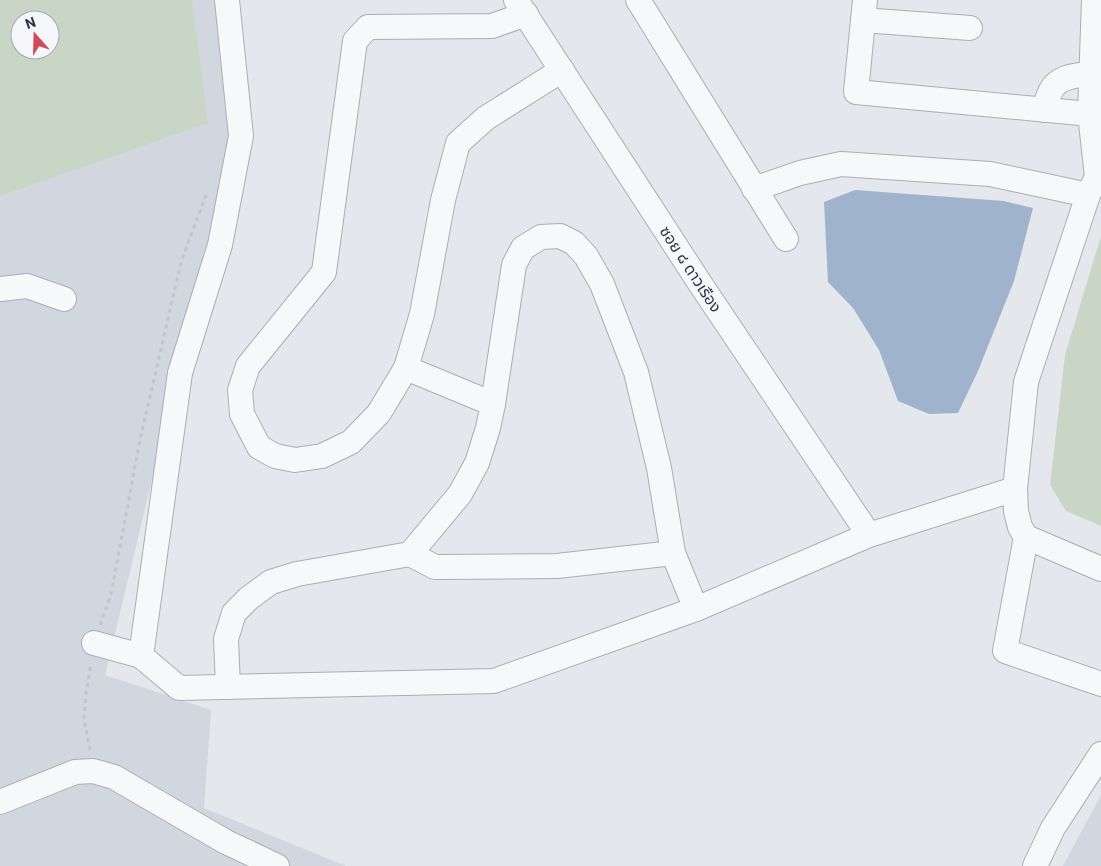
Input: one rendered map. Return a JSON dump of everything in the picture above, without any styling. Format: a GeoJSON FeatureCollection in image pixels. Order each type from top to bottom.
{"type":"FeatureCollection","features":[{"type":"Feature","properties":{"kind":"street"},"geometry":{"type":"LineString","coordinates":[[141,656],[180,373],[220,245],[241,136],[227,0]]}},
{"type":"Feature","properties":{"kind":"street"},"geometry":{"type":"LineString","coordinates":[[638,0],[786,239]]}},
{"type":"Feature","properties":{"kind":"street"},"geometry":{"type":"LineString","coordinates":[[1094,0],[1091,74],[1095,115],[1095,180],[1026,382],[1015,489],[1016,512],[1020,527],[1026,537],[1101,569]]}},
{"type":"Feature","properties":{"kind":"street"},"geometry":{"type":"LineString","coordinates":[[521,7],[492,26],[368,27],[355,41],[324,272],[248,366],[240,390],[242,414],[259,447],[275,456],[295,460],[322,456],[351,442],[379,413],[406,368],[422,314],[443,200],[458,143],[486,118],[562,70]]}},
{"type":"Feature","properties":{"kind":"street","name":"ซอย ๘ ดาวเรือง"},"geometry":{"type":"LineString","coordinates":[[521,7],[701,285],[869,535]]}},
{"type":"Feature","properties":{"kind":"street"},"geometry":{"type":"LineString","coordinates":[[970,28],[864,10],[856,92],[1095,115]]}},
{"type":"Feature","properties":{"kind":"street"},"geometry":{"type":"LineString","coordinates":[[1045,110],[1047,96],[1059,80],[1069,76],[1091,74]]}},
{"type":"Feature","properties":{"kind":"street"},"geometry":{"type":"LineString","coordinates":[[754,189],[800,173],[841,164],[1095,180]]}},
{"type":"Feature","properties":{"kind":"street"},"geometry":{"type":"LineString","coordinates":[[410,554],[460,494],[477,463],[493,404],[514,264],[523,248],[541,237],[560,236],[574,243],[586,256],[602,284],[636,372],[658,468],[673,553],[696,609]]}},
{"type":"Feature","properties":{"kind":"street"},"geometry":{"type":"LineString","coordinates":[[0,289],[26,286],[64,299]]}},
{"type":"Feature","properties":{"kind":"street"},"geometry":{"type":"LineString","coordinates":[[406,368],[493,404]]}},
{"type":"Feature","properties":{"kind":"street"},"geometry":{"type":"LineString","coordinates":[[94,643],[141,656],[179,688],[494,681],[696,609],[869,535],[1015,489]]}},
{"type":"Feature","properties":{"kind":"street"},"geometry":{"type":"LineString","coordinates":[[1026,537],[1005,652],[1101,684]]}},
{"type":"Feature","properties":{"kind":"street"},"geometry":{"type":"LineString","coordinates":[[228,688],[226,639],[234,613],[249,598],[271,582],[297,574],[410,554],[435,567],[556,566],[673,553]]}},
{"type":"Feature","properties":{"kind":"street"},"geometry":{"type":"LineString","coordinates":[[1035,866],[1053,828],[1101,754]]}},
{"type":"Feature","properties":{"kind":"street"},"geometry":{"type":"LineString","coordinates":[[0,802],[75,772],[93,771],[114,777],[226,842],[277,866]]}},
{"type":"Feature","properties":{"kind":"path"},"geometry":{"type":"LineString","coordinates":[[93,771],[84,719],[94,643],[111,594],[140,440],[182,262],[206,195]]}},
{"type":"Feature","properties":{"kind":"shaded area"},"geometry":{"type":"Polygon","coordinates":[[[0,0],[217,0],[238,123],[105,675],[211,710],[204,808],[346,866],[0,866],[0,0]]]}},
{"type":"Feature","properties":{"kind":"shaded area"},"geometry":{"type":"Polygon","coordinates":[[[1101,795],[1101,866],[1063,866],[1101,795]]]}},
{"type":"Feature","properties":{"kind":"green space"},"geometry":{"type":"Polygon","coordinates":[[[0,0],[192,0],[208,123],[0,196],[0,0]]]}},
{"type":"Feature","properties":{"kind":"green space"},"geometry":{"type":"Polygon","coordinates":[[[1101,236],[1101,526],[1066,511],[1050,485],[1065,355],[1101,236]]]}},
{"type":"Feature","properties":{"kind":"water"},"geometry":{"type":"Polygon","coordinates":[[[855,190],[1004,201],[1033,208],[1014,281],[978,371],[958,413],[929,414],[898,401],[879,350],[853,308],[828,282],[824,202],[855,190]]]}}]}
